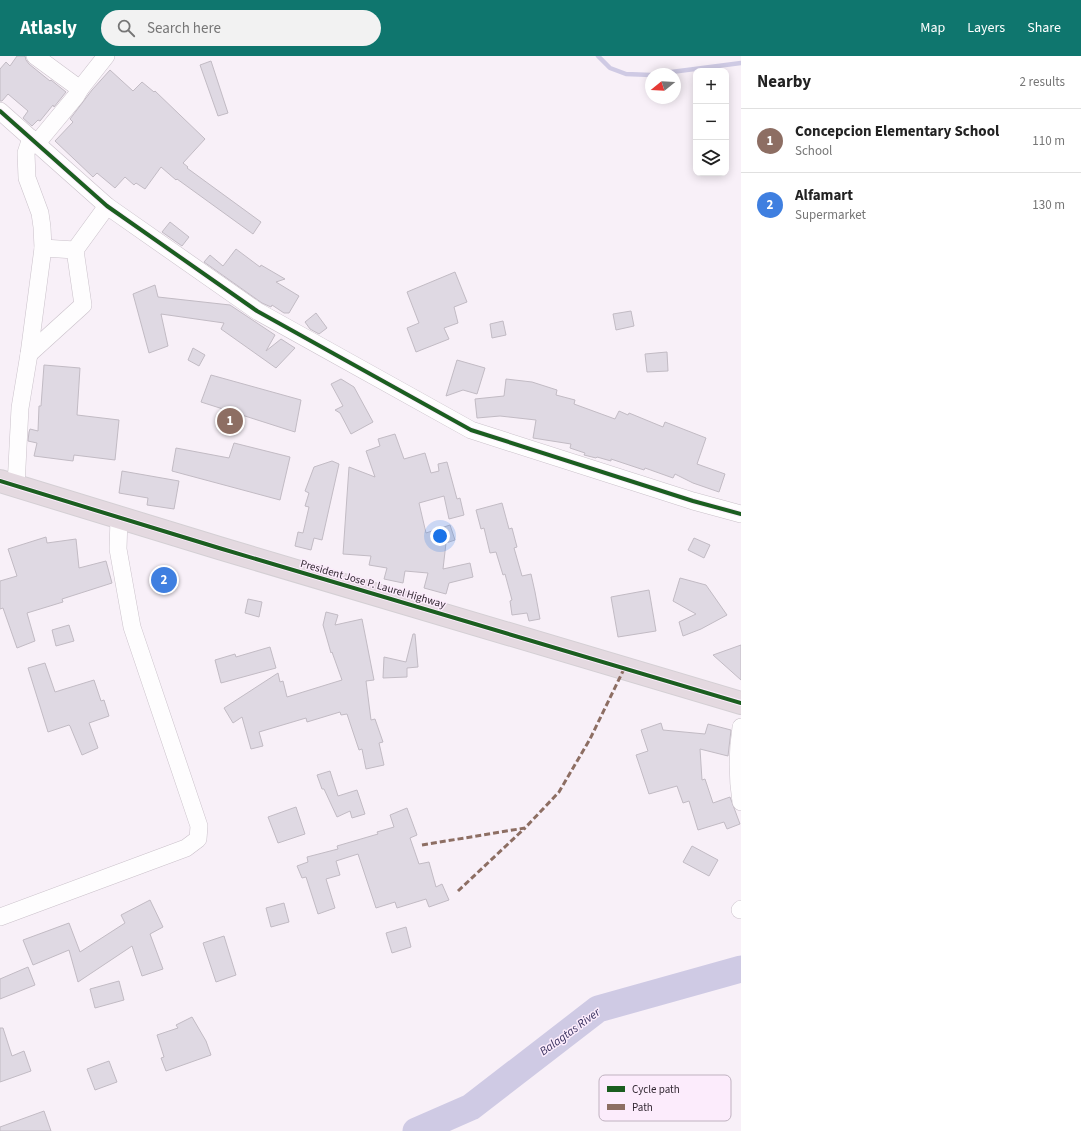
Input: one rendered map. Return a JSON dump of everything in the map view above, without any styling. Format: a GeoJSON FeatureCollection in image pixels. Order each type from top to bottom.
{"type":"FeatureCollection","features":[{"type":"Feature","properties":{"kind":"highway","name":"President Jose P. Laurel Highway"},"geometry":{"type":"LineString","coordinates":[[8,484],[741,703]]}},
{"type":"Feature","properties":{"kind":"street"},"geometry":{"type":"LineString","coordinates":[[35,56],[80,89]]}},
{"type":"Feature","properties":{"kind":"street"},"geometry":{"type":"LineString","coordinates":[[8,484],[29,354],[42,248],[40,213],[27,178],[26,153],[34,140],[76,96],[106,56]]}},
{"type":"Feature","properties":{"kind":"street"},"geometry":{"type":"LineString","coordinates":[[4,120],[34,140],[107,206],[257,311],[471,430],[693,501],[741,514]]}},
{"type":"Feature","properties":{"kind":"street"},"geometry":{"type":"LineString","coordinates":[[29,354],[83,305],[75,250],[107,206]]}},
{"type":"Feature","properties":{"kind":"street"},"geometry":{"type":"LineString","coordinates":[[42,248],[75,250]]}},
{"type":"Feature","properties":{"kind":"street"},"geometry":{"type":"LineString","coordinates":[[0,916],[186,848],[198,840],[199,826],[132,627],[118,550],[118,518]]}},
{"type":"Feature","properties":{"kind":"street"},"geometry":{"type":"LineString","coordinates":[[741,728],[738,747],[738,780],[741,802]]}},
{"type":"Feature","properties":{"kind":"building"},"geometry":{"type":"Polygon","coordinates":[[[17,56],[25,56],[29,64],[66,92],[40,121],[38,120],[32,126],[23,118],[28,111],[8,94],[2,101],[0,101],[0,69],[6,62],[10,66],[17,56]]]}},
{"type":"Feature","properties":{"kind":"building"},"geometry":{"type":"Polygon","coordinates":[[[211,61],[228,113],[218,116],[200,65],[211,61]]]}},
{"type":"Feature","properties":{"kind":"building"},"geometry":{"type":"Polygon","coordinates":[[[110,70],[133,91],[142,82],[154,92],[155,91],[205,139],[183,163],[188,167],[187,168],[261,222],[253,234],[177,179],[176,180],[161,167],[145,189],[136,183],[134,185],[125,177],[115,188],[97,173],[93,177],[55,141],[73,122],[70,119],[92,90],[110,70]]]}},
{"type":"Feature","properties":{"kind":"building"},"geometry":{"type":"Polygon","coordinates":[[[170,222],[189,237],[182,246],[162,232],[170,222]]]}},
{"type":"Feature","properties":{"kind":"building"},"geometry":{"type":"Polygon","coordinates":[[[236,249],[260,267],[261,265],[285,279],[276,282],[299,296],[289,313],[284,313],[272,305],[271,307],[262,303],[204,262],[210,255],[223,266],[236,249]]]}},
{"type":"Feature","properties":{"kind":"building"},"geometry":{"type":"Polygon","coordinates":[[[455,272],[467,302],[454,307],[458,323],[444,328],[449,339],[416,352],[407,328],[419,323],[407,292],[455,272]]]}},
{"type":"Feature","properties":{"kind":"building"},"geometry":{"type":"Polygon","coordinates":[[[155,285],[158,297],[230,305],[275,335],[266,351],[281,339],[295,348],[276,368],[221,329],[224,323],[161,314],[168,346],[149,353],[133,294],[155,285]]]}},
{"type":"Feature","properties":{"kind":"building"},"geometry":{"type":"Polygon","coordinates":[[[631,311],[634,326],[616,330],[613,314],[631,311]]]}},
{"type":"Feature","properties":{"kind":"building"},"geometry":{"type":"Polygon","coordinates":[[[316,313],[327,328],[319,334],[310,329],[305,322],[316,313]]]}},
{"type":"Feature","properties":{"kind":"building"},"geometry":{"type":"Polygon","coordinates":[[[503,321],[506,335],[492,338],[490,324],[503,321]]]}},
{"type":"Feature","properties":{"kind":"building"},"geometry":{"type":"Polygon","coordinates":[[[193,348],[205,355],[199,366],[188,360],[193,348]]]}},
{"type":"Feature","properties":{"kind":"building"},"geometry":{"type":"Polygon","coordinates":[[[667,352],[668,371],[647,372],[645,354],[667,352]]]}},
{"type":"Feature","properties":{"kind":"building"},"geometry":{"type":"Polygon","coordinates":[[[457,360],[485,368],[477,394],[463,390],[446,396],[457,360]]]}},
{"type":"Feature","properties":{"kind":"building"},"geometry":{"type":"Polygon","coordinates":[[[44,365],[80,368],[77,415],[119,420],[115,460],[74,455],[73,461],[34,456],[37,443],[28,441],[30,429],[38,431],[39,406],[41,406],[44,365]]]}},
{"type":"Feature","properties":{"kind":"building"},"geometry":{"type":"Polygon","coordinates":[[[211,375],[301,400],[295,432],[201,402],[211,375]]]}},
{"type":"Feature","properties":{"kind":"building"},"geometry":{"type":"Polygon","coordinates":[[[341,379],[354,387],[373,422],[351,434],[340,413],[335,410],[343,406],[331,384],[341,379]]]}},
{"type":"Feature","properties":{"kind":"building"},"geometry":{"type":"Polygon","coordinates":[[[506,379],[532,382],[557,390],[556,395],[575,400],[574,404],[615,419],[619,411],[628,415],[629,413],[663,427],[665,422],[706,438],[697,464],[725,474],[719,492],[693,483],[675,474],[673,478],[645,468],[644,470],[611,459],[611,461],[584,455],[585,453],[570,448],[571,444],[533,438],[536,420],[500,416],[477,418],[475,399],[504,396],[506,379]]]}},
{"type":"Feature","properties":{"kind":"building"},"geometry":{"type":"Polygon","coordinates":[[[395,434],[404,459],[425,453],[431,473],[439,471],[438,464],[447,462],[457,499],[460,498],[464,515],[449,519],[444,496],[419,503],[426,533],[450,525],[455,540],[446,543],[443,569],[470,563],[473,577],[449,583],[446,594],[424,588],[428,573],[405,571],[403,583],[384,579],[387,568],[369,565],[371,556],[343,554],[349,467],[375,477],[366,451],[380,446],[378,439],[395,434]]]}},
{"type":"Feature","properties":{"kind":"building"},"geometry":{"type":"Polygon","coordinates":[[[234,443],[290,457],[280,500],[172,471],[176,448],[229,458],[234,443]]]}},
{"type":"Feature","properties":{"kind":"building"},"geometry":{"type":"Polygon","coordinates":[[[332,461],[339,464],[322,540],[314,538],[311,550],[295,546],[298,532],[303,533],[309,507],[305,506],[309,493],[305,491],[314,467],[332,461]]]}},
{"type":"Feature","properties":{"kind":"building"},"geometry":{"type":"Polygon","coordinates":[[[122,471],[179,481],[174,509],[147,505],[148,498],[119,493],[122,471]]]}},
{"type":"Feature","properties":{"kind":"building"},"geometry":{"type":"Polygon","coordinates":[[[502,503],[509,529],[512,528],[517,547],[514,548],[522,576],[531,574],[540,619],[529,621],[527,613],[512,615],[510,601],[512,600],[505,574],[503,575],[496,552],[490,553],[484,528],[481,529],[476,510],[502,503]]]}},
{"type":"Feature","properties":{"kind":"building"},"geometry":{"type":"Polygon","coordinates":[[[46,537],[47,543],[76,539],[79,568],[106,561],[112,583],[62,599],[63,602],[27,613],[35,641],[17,648],[3,608],[0,609],[0,581],[17,576],[8,549],[46,537]]]}},
{"type":"Feature","properties":{"kind":"building"},"geometry":{"type":"Polygon","coordinates":[[[694,538],[710,545],[704,558],[688,550],[694,538]]]}},
{"type":"Feature","properties":{"kind":"building"},"geometry":{"type":"Polygon","coordinates":[[[680,578],[706,585],[727,615],[701,629],[683,636],[679,622],[696,614],[673,601],[680,578]]]}},
{"type":"Feature","properties":{"kind":"building"},"geometry":{"type":"Polygon","coordinates":[[[649,590],[656,631],[618,637],[611,597],[649,590]]]}},
{"type":"Feature","properties":{"kind":"building"},"geometry":{"type":"Polygon","coordinates":[[[248,599],[262,602],[259,617],[245,613],[248,599]]]}},
{"type":"Feature","properties":{"kind":"building"},"geometry":{"type":"Polygon","coordinates":[[[326,612],[338,615],[335,625],[362,619],[374,680],[366,681],[371,720],[375,719],[383,742],[379,743],[384,765],[366,769],[362,749],[359,750],[347,714],[341,715],[340,712],[307,722],[306,718],[259,732],[263,746],[251,749],[242,717],[233,723],[224,708],[278,673],[280,682],[283,681],[287,697],[342,680],[332,652],[331,653],[323,625],[326,612]]]}},
{"type":"Feature","properties":{"kind":"building"},"geometry":{"type":"Polygon","coordinates":[[[69,625],[74,641],[56,646],[52,630],[69,625]]]}},
{"type":"Feature","properties":{"kind":"building"},"geometry":{"type":"Polygon","coordinates":[[[413,634],[415,634],[418,667],[407,668],[407,677],[383,678],[384,657],[406,662],[413,634]]]}},
{"type":"Feature","properties":{"kind":"building"},"geometry":{"type":"Polygon","coordinates":[[[741,645],[741,680],[713,655],[741,645]]]}},
{"type":"Feature","properties":{"kind":"building"},"geometry":{"type":"Polygon","coordinates":[[[270,647],[276,668],[221,683],[215,660],[235,654],[236,657],[270,647]]]}},
{"type":"Feature","properties":{"kind":"building"},"geometry":{"type":"Polygon","coordinates":[[[45,663],[55,692],[94,680],[101,701],[104,700],[109,716],[89,723],[98,748],[82,755],[69,725],[48,732],[28,668],[45,663]]]}},
{"type":"Feature","properties":{"kind":"building"},"geometry":{"type":"Polygon","coordinates":[[[661,723],[663,730],[705,734],[708,724],[731,730],[728,756],[700,749],[702,780],[705,779],[713,803],[730,797],[740,824],[727,829],[724,822],[698,830],[689,801],[683,803],[677,786],[649,794],[636,755],[648,751],[641,730],[661,723]]]}},
{"type":"Feature","properties":{"kind":"building"},"geometry":{"type":"Polygon","coordinates":[[[330,771],[338,796],[357,790],[365,814],[352,818],[350,811],[337,817],[324,789],[322,789],[317,775],[330,771]]]}},
{"type":"Feature","properties":{"kind":"building"},"geometry":{"type":"Polygon","coordinates":[[[296,807],[305,834],[278,843],[268,817],[296,807]]]}},
{"type":"Feature","properties":{"kind":"building"},"geometry":{"type":"Polygon","coordinates":[[[407,808],[417,835],[410,838],[419,864],[429,862],[436,887],[442,884],[449,900],[429,907],[426,899],[397,908],[395,902],[376,908],[358,854],[336,861],[340,875],[326,879],[335,908],[318,914],[306,877],[302,878],[297,866],[308,862],[307,857],[338,849],[337,846],[378,834],[377,832],[394,827],[390,815],[407,808]]]}},
{"type":"Feature","properties":{"kind":"building"},"geometry":{"type":"Polygon","coordinates":[[[692,846],[718,860],[709,876],[683,862],[692,846]]]}},
{"type":"Feature","properties":{"kind":"building"},"geometry":{"type":"Polygon","coordinates":[[[150,900],[163,927],[150,934],[163,969],[142,976],[132,946],[78,982],[69,950],[33,965],[23,940],[69,923],[80,952],[125,923],[121,915],[150,900]]]}},
{"type":"Feature","properties":{"kind":"building"},"geometry":{"type":"Polygon","coordinates":[[[284,903],[289,922],[271,927],[266,908],[284,903]]]}},
{"type":"Feature","properties":{"kind":"building"},"geometry":{"type":"Polygon","coordinates":[[[406,927],[411,947],[392,953],[386,933],[406,927]]]}},
{"type":"Feature","properties":{"kind":"building"},"geometry":{"type":"Polygon","coordinates":[[[224,936],[236,975],[216,982],[203,943],[224,936]]]}},
{"type":"Feature","properties":{"kind":"building"},"geometry":{"type":"Polygon","coordinates":[[[28,967],[35,985],[0,999],[0,979],[28,967]]]}},
{"type":"Feature","properties":{"kind":"building"},"geometry":{"type":"Polygon","coordinates":[[[119,981],[124,1000],[95,1008],[90,989],[119,981]]]}},
{"type":"Feature","properties":{"kind":"building"},"geometry":{"type":"Polygon","coordinates":[[[192,1017],[206,1041],[211,1055],[166,1071],[161,1058],[164,1057],[157,1035],[178,1028],[176,1025],[192,1017]]]}},
{"type":"Feature","properties":{"kind":"building"},"geometry":{"type":"Polygon","coordinates":[[[0,1028],[3,1028],[12,1056],[24,1051],[31,1071],[0,1082],[0,1028]]]}},
{"type":"Feature","properties":{"kind":"building"},"geometry":{"type":"Polygon","coordinates":[[[109,1061],[117,1082],[95,1090],[87,1069],[109,1061]]]}},
{"type":"Feature","properties":{"kind":"building"},"geometry":{"type":"Polygon","coordinates":[[[44,1111],[51,1131],[0,1131],[0,1127],[44,1111]]]}},
{"type":"Feature","properties":{"kind":"waterway"},"geometry":{"type":"LineString","coordinates":[[598,56],[610,68],[626,74],[645,75]]}},
{"type":"Feature","properties":{"kind":"waterway"},"geometry":{"type":"LineString","coordinates":[[681,71],[741,63]]}},
{"type":"Feature","properties":{"kind":"waterway","name":"Balagtas River"},"geometry":{"type":"LineString","coordinates":[[416,1131],[471,1107],[598,1009],[741,969]]}},
{"type":"Feature","properties":{"kind":"marked path"},"geometry":{"type":"LineString","coordinates":[[422,845],[525,828],[559,792],[590,739],[624,669]]}},
{"type":"Feature","properties":{"kind":"marked path"},"geometry":{"type":"LineString","coordinates":[[458,891],[525,828]]}},
{"type":"Feature","properties":{"kind":"cycle path"},"geometry":{"type":"LineString","coordinates":[[0,111],[107,206],[257,311],[471,430],[693,501],[741,514]]}},
{"type":"Feature","properties":{"kind":"cycle path"},"geometry":{"type":"LineString","coordinates":[[0,481],[219,548],[741,703]]}},
{"type":"Feature","properties":{"kind":"place","name":"Concepcion Elementary School"},"geometry":{"type":"Point","coordinates":[230,421]}},
{"type":"Feature","properties":{"kind":"place","name":"Alfamart"},"geometry":{"type":"Point","coordinates":[164,580]}}]}
